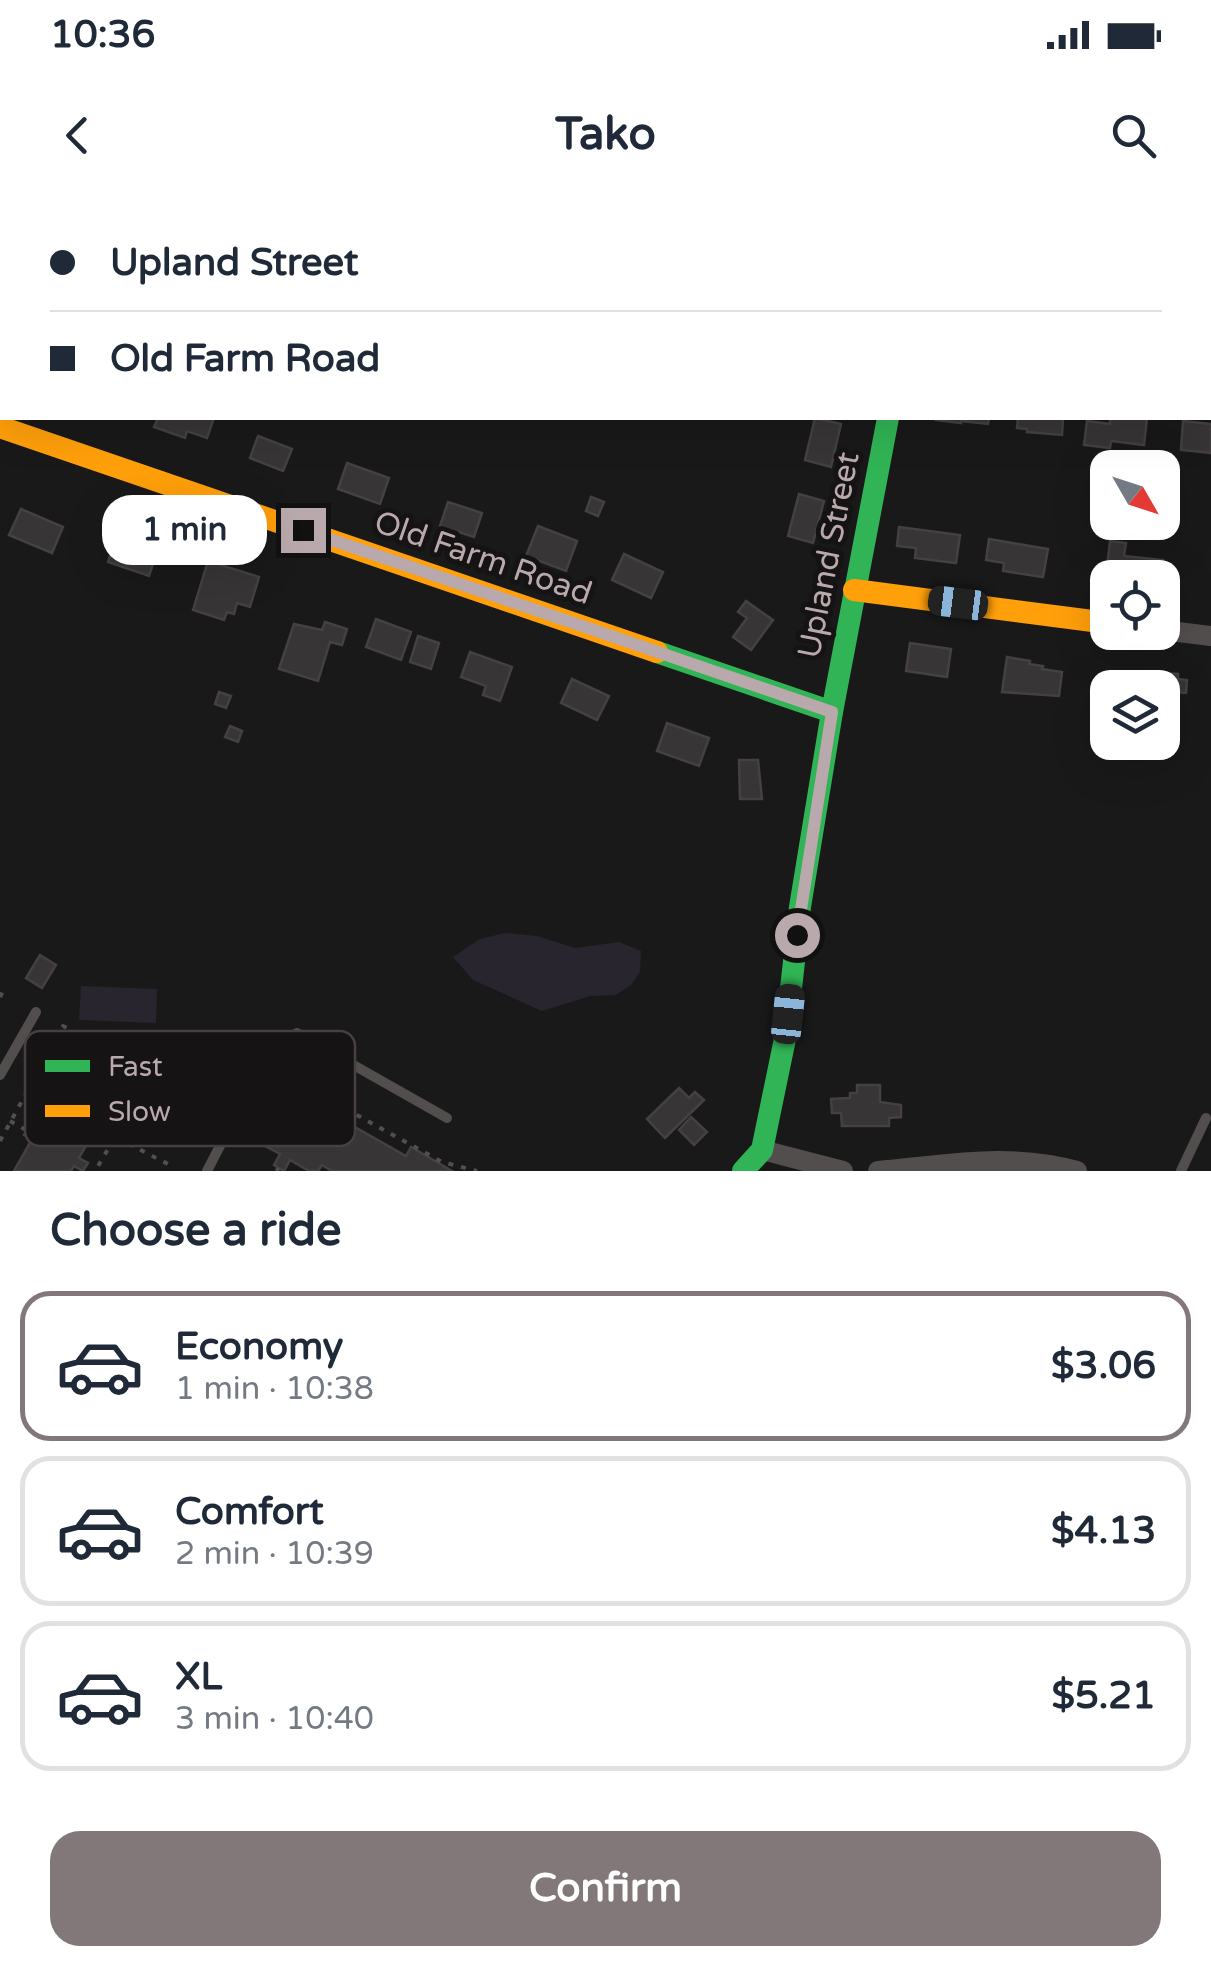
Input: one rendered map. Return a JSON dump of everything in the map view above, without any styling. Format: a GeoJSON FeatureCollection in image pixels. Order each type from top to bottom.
{"type":"FeatureCollection","features":[{"type":"Feature","properties":{"kind":"street","name":"Upland Street"},"geometry":{"type":"LineString","coordinates":[[762,1150],[786,1034],[800,907],[832,712],[888,420]]}},
{"type":"Feature","properties":{"kind":"street","name":"Old Farm Road"},"geometry":{"type":"LineString","coordinates":[[0,427],[832,712]]}},
{"type":"Feature","properties":{"kind":"street"},"geometry":{"type":"LineString","coordinates":[[854,590],[1090,620]]}},
{"type":"Feature","properties":{"kind":"street"},"geometry":{"type":"LineString","coordinates":[[1180,632],[1211,636]]}},
{"type":"Feature","properties":{"kind":"street"},"geometry":{"type":"LineString","coordinates":[[743,1171],[762,1150],[842,1171]]}},
{"type":"Feature","properties":{"kind":"street"},"geometry":{"type":"LineString","coordinates":[[878,1171],[959,1160],[1053,1164],[1077,1171]]}},
{"type":"Feature","properties":{"kind":"lane"},"geometry":{"type":"LineString","coordinates":[[25,1031],[36,1012]]}},
{"type":"Feature","properties":{"kind":"lane"},"geometry":{"type":"LineString","coordinates":[[0,1075],[25,1031]]}},
{"type":"Feature","properties":{"kind":"lane"},"geometry":{"type":"LineString","coordinates":[[355,1066],[447,1118]]}},
{"type":"Feature","properties":{"kind":"lane"},"geometry":{"type":"LineString","coordinates":[[1182,1171],[1206,1118]]}},
{"type":"Feature","properties":{"kind":"lane"},"geometry":{"type":"LineString","coordinates":[[208,1171],[221,1146]]}},
{"type":"Feature","properties":{"kind":"path"},"geometry":{"type":"LineString","coordinates":[[0,1140],[25,1096]]}},
{"type":"Feature","properties":{"kind":"path"},"geometry":{"type":"LineString","coordinates":[[355,1114],[442,1162],[477,1171]]}},
{"type":"Feature","properties":{"kind":"path"},"geometry":{"type":"LineString","coordinates":[[10,1121],[25,1129]]}},
{"type":"Feature","properties":{"kind":"path"},"geometry":{"type":"LineString","coordinates":[[95,1171],[110,1146]]}},
{"type":"Feature","properties":{"kind":"path"},"geometry":{"type":"LineString","coordinates":[[133,1146],[170,1165]]}},
{"type":"Feature","properties":{"kind":"shaded area"},"geometry":{"type":"Polygon","coordinates":[[[505,933],[537,936],[575,948],[619,942],[641,951],[640,972],[631,985],[616,995],[590,996],[542,1011],[473,980],[453,957],[480,939],[505,933]]]}},
{"type":"Feature","properties":{"kind":"shaded area"},"geometry":{"type":"Polygon","coordinates":[[[81,986],[157,989],[156,1023],[79,1020],[81,986]]]}},
{"type":"Feature","properties":{"kind":"building"},"geometry":{"type":"Polygon","coordinates":[[[157,420],[213,420],[207,438],[187,431],[185,438],[154,427],[157,420]]]}},
{"type":"Feature","properties":{"kind":"building"},"geometry":{"type":"Polygon","coordinates":[[[815,420],[841,424],[831,467],[805,460],[815,420]]]}},
{"type":"Feature","properties":{"kind":"building"},"geometry":{"type":"Polygon","coordinates":[[[936,420],[989,420],[988,424],[936,420]]]}},
{"type":"Feature","properties":{"kind":"building"},"geometry":{"type":"Polygon","coordinates":[[[1018,420],[1063,420],[1062,435],[1017,428],[1018,420]]]}},
{"type":"Feature","properties":{"kind":"building"},"geometry":{"type":"Polygon","coordinates":[[[1110,420],[1147,420],[1144,445],[1111,441],[1110,448],[1084,445],[1087,421],[1110,424],[1110,420]]]}},
{"type":"Feature","properties":{"kind":"building"},"geometry":{"type":"Polygon","coordinates":[[[1183,421],[1211,424],[1211,453],[1181,450],[1183,421]]]}},
{"type":"Feature","properties":{"kind":"building"},"geometry":{"type":"Polygon","coordinates":[[[258,436],[292,449],[283,471],[250,458],[258,436]]]}},
{"type":"Feature","properties":{"kind":"building"},"geometry":{"type":"Polygon","coordinates":[[[347,463],[389,478],[380,504],[338,489],[347,463]]]}},
{"type":"Feature","properties":{"kind":"building"},"geometry":{"type":"Polygon","coordinates":[[[799,494],[824,501],[813,543],[788,536],[799,494]]]}},
{"type":"Feature","properties":{"kind":"building"},"geometry":{"type":"Polygon","coordinates":[[[591,497],[604,502],[598,516],[586,511],[591,497]]]}},
{"type":"Feature","properties":{"kind":"building"},"geometry":{"type":"Polygon","coordinates":[[[448,502],[482,513],[474,537],[440,526],[448,502]]]}},
{"type":"Feature","properties":{"kind":"building"},"geometry":{"type":"Polygon","coordinates":[[[21,509],[63,527],[52,553],[9,535],[21,509]]]}},
{"type":"Feature","properties":{"kind":"building"},"geometry":{"type":"Polygon","coordinates":[[[538,526],[577,541],[566,571],[526,556],[538,526]]]}},
{"type":"Feature","properties":{"kind":"building"},"geometry":{"type":"Polygon","coordinates":[[[899,527],[960,535],[956,563],[915,558],[916,548],[897,546],[899,527]]]}},
{"type":"Feature","properties":{"kind":"building"},"geometry":{"type":"Polygon","coordinates":[[[117,534],[158,549],[149,576],[108,562],[117,534]]]}},
{"type":"Feature","properties":{"kind":"building"},"geometry":{"type":"Polygon","coordinates":[[[989,539],[1048,549],[1043,577],[1003,571],[1004,563],[986,560],[989,539]]]}},
{"type":"Feature","properties":{"kind":"building"},"geometry":{"type":"Polygon","coordinates":[[[1110,541],[1126,543],[1124,556],[1163,560],[1108,560],[1110,541]]]}},
{"type":"Feature","properties":{"kind":"building"},"geometry":{"type":"Polygon","coordinates":[[[624,554],[663,572],[651,598],[612,580],[624,554]]]}},
{"type":"Feature","properties":{"kind":"building"},"geometry":{"type":"Polygon","coordinates":[[[208,561],[259,577],[250,607],[237,603],[234,614],[227,612],[224,620],[193,610],[208,561]]]}},
{"type":"Feature","properties":{"kind":"building"},"geometry":{"type":"Polygon","coordinates":[[[746,601],[773,620],[751,650],[733,637],[747,618],[738,612],[746,601]]]}},
{"type":"Feature","properties":{"kind":"building"},"geometry":{"type":"Polygon","coordinates":[[[376,619],[411,632],[401,660],[366,647],[376,619]]]}},
{"type":"Feature","properties":{"kind":"building"},"geometry":{"type":"Polygon","coordinates":[[[325,622],[347,629],[342,645],[330,642],[318,681],[279,669],[294,624],[322,630],[325,622]]]}},
{"type":"Feature","properties":{"kind":"building"},"geometry":{"type":"Polygon","coordinates":[[[418,636],[439,643],[431,669],[410,662],[418,636]]]}},
{"type":"Feature","properties":{"kind":"building"},"geometry":{"type":"Polygon","coordinates":[[[910,643],[951,649],[947,677],[906,671],[910,643]]]}},
{"type":"Feature","properties":{"kind":"building"},"geometry":{"type":"Polygon","coordinates":[[[470,652],[512,667],[500,701],[483,695],[486,686],[461,677],[470,652]]]}},
{"type":"Feature","properties":{"kind":"building"},"geometry":{"type":"Polygon","coordinates":[[[1007,657],[1062,672],[1059,696],[1002,692],[1007,657]]]}},
{"type":"Feature","properties":{"kind":"building"},"geometry":{"type":"Polygon","coordinates":[[[572,679],[609,696],[597,720],[561,703],[572,679]]]}},
{"type":"Feature","properties":{"kind":"building"},"geometry":{"type":"Polygon","coordinates":[[[1180,679],[1187,680],[1186,693],[1180,692],[1180,679]]]}},
{"type":"Feature","properties":{"kind":"building"},"geometry":{"type":"Polygon","coordinates":[[[219,692],[231,696],[226,708],[215,704],[219,692]]]}},
{"type":"Feature","properties":{"kind":"building"},"geometry":{"type":"Polygon","coordinates":[[[667,723],[709,738],[699,766],[657,751],[667,723]]]}},
{"type":"Feature","properties":{"kind":"building"},"geometry":{"type":"Polygon","coordinates":[[[230,726],[242,731],[238,742],[225,737],[230,726]]]}},
{"type":"Feature","properties":{"kind":"building"},"geometry":{"type":"Polygon","coordinates":[[[739,760],[758,760],[762,799],[740,799],[739,760]]]}},
{"type":"Feature","properties":{"kind":"building"},"geometry":{"type":"Polygon","coordinates":[[[40,955],[56,965],[42,988],[26,978],[40,955]]]}},
{"type":"Feature","properties":{"kind":"building"},"geometry":{"type":"Polygon","coordinates":[[[857,1085],[880,1085],[880,1102],[901,1105],[901,1117],[889,1118],[889,1126],[842,1126],[841,1113],[832,1113],[831,1099],[850,1098],[850,1093],[857,1093],[857,1085]]]}},
{"type":"Feature","properties":{"kind":"building"},"geometry":{"type":"Polygon","coordinates":[[[679,1088],[689,1098],[695,1092],[704,1100],[665,1138],[647,1119],[679,1088]]]}},
{"type":"Feature","properties":{"kind":"building"},"geometry":{"type":"Polygon","coordinates":[[[691,1117],[707,1132],[694,1145],[679,1130],[691,1117]]]}},
{"type":"Feature","properties":{"kind":"building"},"geometry":{"type":"Polygon","coordinates":[[[355,1127],[406,1156],[411,1147],[452,1171],[332,1171],[322,1165],[318,1171],[309,1171],[290,1160],[284,1171],[274,1165],[280,1154],[265,1146],[355,1146],[355,1127]]]}},
{"type":"Feature","properties":{"kind":"building"},"geometry":{"type":"Polygon","coordinates":[[[28,1146],[86,1146],[79,1158],[88,1163],[83,1171],[74,1166],[71,1171],[14,1171],[28,1146]]]}},
{"type":"Feature","properties":{"kind":"traffic: fast"},"geometry":{"type":"LineString","coordinates":[[743,1171],[762,1150],[786,1034],[800,907],[832,712],[888,420]]}},
{"type":"Feature","properties":{"kind":"traffic: fast"},"geometry":{"type":"LineString","coordinates":[[657,652],[832,712]]}},
{"type":"Feature","properties":{"kind":"traffic: slow"},"geometry":{"type":"LineString","coordinates":[[0,427],[657,652]]}},
{"type":"Feature","properties":{"kind":"traffic: slow"},"geometry":{"type":"LineString","coordinates":[[854,590],[1090,621]]}},
{"type":"Feature","properties":{"kind":"route"},"geometry":{"type":"LineString","coordinates":[[303,530],[832,712],[797,935]]}}]}
